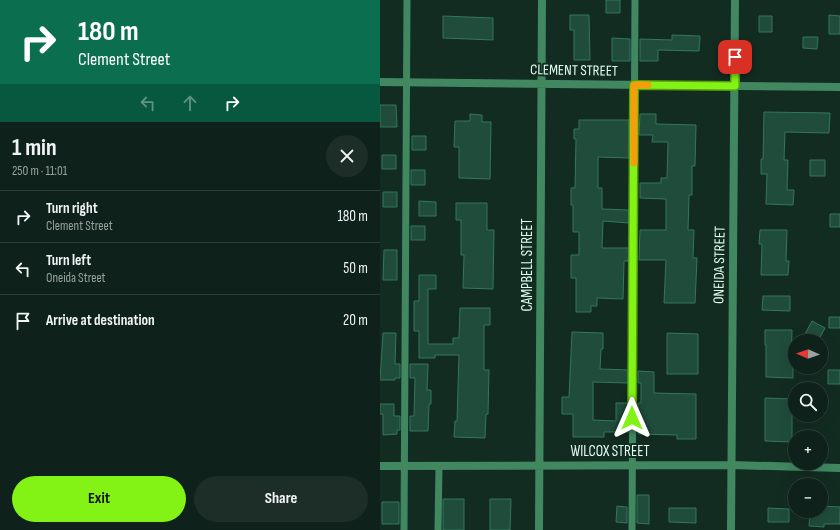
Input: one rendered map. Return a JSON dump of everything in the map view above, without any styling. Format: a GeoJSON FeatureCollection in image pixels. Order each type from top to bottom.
{"type":"FeatureCollection","features":[{"type":"Feature","properties":{"kind":"street","name":"CAMPBELL STREET"},"geometry":{"type":"LineString","coordinates":[[539,530],[542,0]]}},
{"type":"Feature","properties":{"kind":"street","name":"ONEIDA STREET"},"geometry":{"type":"LineString","coordinates":[[731,530],[735,0]]}},
{"type":"Feature","properties":{"kind":"street","name":"CLEMENT STREET"},"geometry":{"type":"LineString","coordinates":[[380,82],[840,86]]}},
{"type":"Feature","properties":{"kind":"street","name":"WILCOX STREET"},"geometry":{"type":"LineString","coordinates":[[380,466],[731,465],[840,468]]}},
{"type":"Feature","properties":{"kind":"lane"},"geometry":{"type":"LineString","coordinates":[[404,530],[407,0]]}},
{"type":"Feature","properties":{"kind":"lane"},"geometry":{"type":"LineString","coordinates":[[632,530],[635,0]]}},
{"type":"Feature","properties":{"kind":"lane"},"geometry":{"type":"LineString","coordinates":[[438,530],[439,466]]}},
{"type":"Feature","properties":{"kind":"building"},"geometry":{"type":"Polygon","coordinates":[[[606,0],[620,0],[620,13],[606,13],[606,0]]]}},
{"type":"Feature","properties":{"kind":"building"},"geometry":{"type":"Polygon","coordinates":[[[570,15],[589,15],[590,60],[574,60],[574,30],[570,30],[570,15]]]}},
{"type":"Feature","properties":{"kind":"building"},"geometry":{"type":"Polygon","coordinates":[[[829,15],[840,16],[840,34],[829,34],[829,15]]]}},
{"type":"Feature","properties":{"kind":"building"},"geometry":{"type":"Polygon","coordinates":[[[443,16],[493,18],[493,40],[443,38],[443,16]]]}},
{"type":"Feature","properties":{"kind":"building"},"geometry":{"type":"Polygon","coordinates":[[[759,16],[772,16],[772,32],[759,32],[759,16]]]}},
{"type":"Feature","properties":{"kind":"building"},"geometry":{"type":"Polygon","coordinates":[[[672,35],[700,36],[699,51],[658,50],[658,61],[640,61],[640,39],[672,40],[672,35]]]}},
{"type":"Feature","properties":{"kind":"building"},"geometry":{"type":"Polygon","coordinates":[[[803,37],[818,37],[817,49],[803,48],[803,37]]]}},
{"type":"Feature","properties":{"kind":"building"},"geometry":{"type":"Polygon","coordinates":[[[612,38],[630,39],[630,61],[612,61],[612,38]]]}},
{"type":"Feature","properties":{"kind":"building"},"geometry":{"type":"Polygon","coordinates":[[[380,105],[396,105],[397,127],[380,127],[380,105]]]}},
{"type":"Feature","properties":{"kind":"building"},"geometry":{"type":"Polygon","coordinates":[[[764,112],[830,113],[829,133],[785,132],[784,160],[788,160],[787,190],[794,190],[793,205],[766,204],[767,174],[761,174],[761,159],[763,159],[764,112]]]}},
{"type":"Feature","properties":{"kind":"building"},"geometry":{"type":"Polygon","coordinates":[[[470,114],[482,115],[482,122],[491,122],[490,179],[459,178],[459,147],[454,147],[455,121],[470,121],[470,114]]]}},
{"type":"Feature","properties":{"kind":"building"},"geometry":{"type":"Polygon","coordinates":[[[640,114],[656,114],[656,124],[696,125],[695,166],[692,166],[692,195],[689,195],[688,230],[694,230],[693,258],[697,258],[695,303],[664,303],[666,260],[639,260],[640,230],[666,230],[666,199],[640,198],[640,183],[661,183],[661,178],[667,178],[668,142],[652,142],[653,135],[639,135],[640,114]]]}},
{"type":"Feature","properties":{"kind":"building"},"geometry":{"type":"Polygon","coordinates":[[[579,120],[629,120],[629,158],[598,157],[598,188],[602,188],[602,209],[629,210],[629,223],[603,221],[602,248],[629,248],[628,261],[624,261],[623,299],[597,298],[597,306],[591,306],[591,312],[576,312],[576,278],[571,278],[571,255],[579,255],[579,232],[573,232],[573,205],[571,205],[571,188],[575,188],[576,139],[574,139],[574,129],[579,129],[579,120]]]}},
{"type":"Feature","properties":{"kind":"building"},"geometry":{"type":"Polygon","coordinates":[[[412,136],[426,136],[426,150],[412,150],[412,136]]]}},
{"type":"Feature","properties":{"kind":"building"},"geometry":{"type":"Polygon","coordinates":[[[382,155],[396,155],[396,169],[382,169],[382,155]]]}},
{"type":"Feature","properties":{"kind":"building"},"geometry":{"type":"Polygon","coordinates":[[[810,160],[825,160],[825,176],[810,176],[810,160]]]}},
{"type":"Feature","properties":{"kind":"building"},"geometry":{"type":"Polygon","coordinates":[[[411,170],[425,170],[425,185],[411,185],[411,170]]]}},
{"type":"Feature","properties":{"kind":"building"},"geometry":{"type":"Polygon","coordinates":[[[383,192],[397,192],[397,207],[383,207],[383,192]]]}},
{"type":"Feature","properties":{"kind":"building"},"geometry":{"type":"Polygon","coordinates":[[[419,201],[436,202],[436,216],[419,216],[419,201]]]}},
{"type":"Feature","properties":{"kind":"building"},"geometry":{"type":"Polygon","coordinates":[[[456,203],[487,203],[487,230],[494,230],[493,289],[463,288],[464,255],[461,255],[461,220],[456,220],[456,203]]]}},
{"type":"Feature","properties":{"kind":"building"},"geometry":{"type":"Polygon","coordinates":[[[830,214],[840,214],[840,227],[830,227],[830,214]]]}},
{"type":"Feature","properties":{"kind":"building"},"geometry":{"type":"Polygon","coordinates":[[[411,226],[425,226],[425,240],[411,240],[411,226]]]}},
{"type":"Feature","properties":{"kind":"building"},"geometry":{"type":"Polygon","coordinates":[[[760,230],[787,230],[786,261],[789,261],[788,275],[761,275],[762,244],[759,244],[760,230]]]}},
{"type":"Feature","properties":{"kind":"building"},"geometry":{"type":"Polygon","coordinates":[[[384,250],[397,250],[397,280],[383,280],[384,250]]]}},
{"type":"Feature","properties":{"kind":"building"},"geometry":{"type":"Polygon","coordinates":[[[419,275],[436,275],[436,289],[428,289],[428,344],[453,344],[453,338],[459,338],[460,308],[490,308],[490,325],[484,325],[484,370],[489,370],[488,414],[486,414],[485,438],[454,437],[455,421],[457,421],[459,355],[435,355],[435,358],[419,358],[419,331],[414,331],[414,301],[419,301],[419,275]]]}},
{"type":"Feature","properties":{"kind":"building"},"geometry":{"type":"Polygon","coordinates":[[[763,296],[790,296],[790,311],[762,310],[763,296]]]}},
{"type":"Feature","properties":{"kind":"building"},"geometry":{"type":"Polygon","coordinates":[[[829,317],[840,317],[840,328],[829,328],[829,317]]]}},
{"type":"Feature","properties":{"kind":"building"},"geometry":{"type":"Polygon","coordinates":[[[812,321],[825,328],[822,334],[805,334],[812,321]]]}},
{"type":"Feature","properties":{"kind":"building"},"geometry":{"type":"Polygon","coordinates":[[[765,330],[792,330],[792,334],[788,334],[788,374],[793,374],[793,378],[766,377],[765,330]]]}},
{"type":"Feature","properties":{"kind":"building"},"geometry":{"type":"Polygon","coordinates":[[[572,332],[603,333],[603,349],[601,349],[600,369],[628,370],[628,383],[593,382],[593,420],[616,421],[616,403],[628,403],[628,432],[604,432],[604,437],[573,437],[573,414],[562,414],[562,397],[569,397],[572,332]]]}},
{"type":"Feature","properties":{"kind":"building"},"geometry":{"type":"Polygon","coordinates":[[[383,333],[396,333],[395,364],[400,364],[400,378],[395,378],[395,380],[380,380],[383,333]]]}},
{"type":"Feature","properties":{"kind":"building"},"geometry":{"type":"Polygon","coordinates":[[[667,333],[698,334],[698,374],[667,374],[667,333]]]}},
{"type":"Feature","properties":{"kind":"building"},"geometry":{"type":"Polygon","coordinates":[[[410,364],[428,364],[427,390],[431,390],[431,404],[429,404],[428,431],[410,431],[410,416],[414,416],[415,378],[410,378],[410,364]]]}},
{"type":"Feature","properties":{"kind":"building"},"geometry":{"type":"Polygon","coordinates":[[[828,370],[840,370],[840,384],[828,384],[828,370]]]}},
{"type":"Feature","properties":{"kind":"building"},"geometry":{"type":"Polygon","coordinates":[[[638,371],[654,372],[654,393],[696,394],[696,439],[677,439],[677,435],[638,434],[638,403],[641,403],[641,383],[638,383],[638,371]]]}},
{"type":"Feature","properties":{"kind":"building"},"geometry":{"type":"Polygon","coordinates":[[[765,398],[788,399],[788,422],[792,422],[792,430],[788,430],[788,442],[765,441],[765,398]]]}},
{"type":"Feature","properties":{"kind":"building"},"geometry":{"type":"Polygon","coordinates":[[[380,404],[394,404],[394,416],[400,416],[400,430],[397,430],[397,434],[383,435],[383,414],[380,414],[380,404]]]}},
{"type":"Feature","properties":{"kind":"building"},"geometry":{"type":"Polygon","coordinates":[[[637,495],[649,495],[649,524],[637,523],[637,495]]]}},
{"type":"Feature","properties":{"kind":"building"},"geometry":{"type":"Polygon","coordinates":[[[443,499],[464,499],[464,530],[443,530],[443,499]]]}},
{"type":"Feature","properties":{"kind":"building"},"geometry":{"type":"Polygon","coordinates":[[[490,499],[511,499],[510,530],[490,530],[490,499]]]}},
{"type":"Feature","properties":{"kind":"building"},"geometry":{"type":"Polygon","coordinates":[[[382,502],[399,502],[399,524],[382,524],[382,502]]]}},
{"type":"Feature","properties":{"kind":"building"},"geometry":{"type":"Polygon","coordinates":[[[617,506],[627,507],[627,523],[616,522],[617,506]]]}},
{"type":"Feature","properties":{"kind":"building"},"geometry":{"type":"Polygon","coordinates":[[[828,506],[840,507],[840,524],[824,524],[824,527],[809,526],[810,518],[828,518],[828,506]]]}},
{"type":"Feature","properties":{"kind":"building"},"geometry":{"type":"Polygon","coordinates":[[[669,508],[696,508],[696,523],[669,522],[669,508]]]}},
{"type":"Feature","properties":{"kind":"building"},"geometry":{"type":"Polygon","coordinates":[[[768,508],[788,509],[789,522],[768,522],[768,508]]]}},
{"type":"Feature","properties":{"kind":"slow traffic"},"geometry":{"type":"LineString","coordinates":[[634,163],[634,85],[648,85]]}},
{"type":"Feature","properties":{"kind":"route"},"geometry":{"type":"LineString","coordinates":[[632,418],[634,85],[735,86],[735,57]]}}]}
